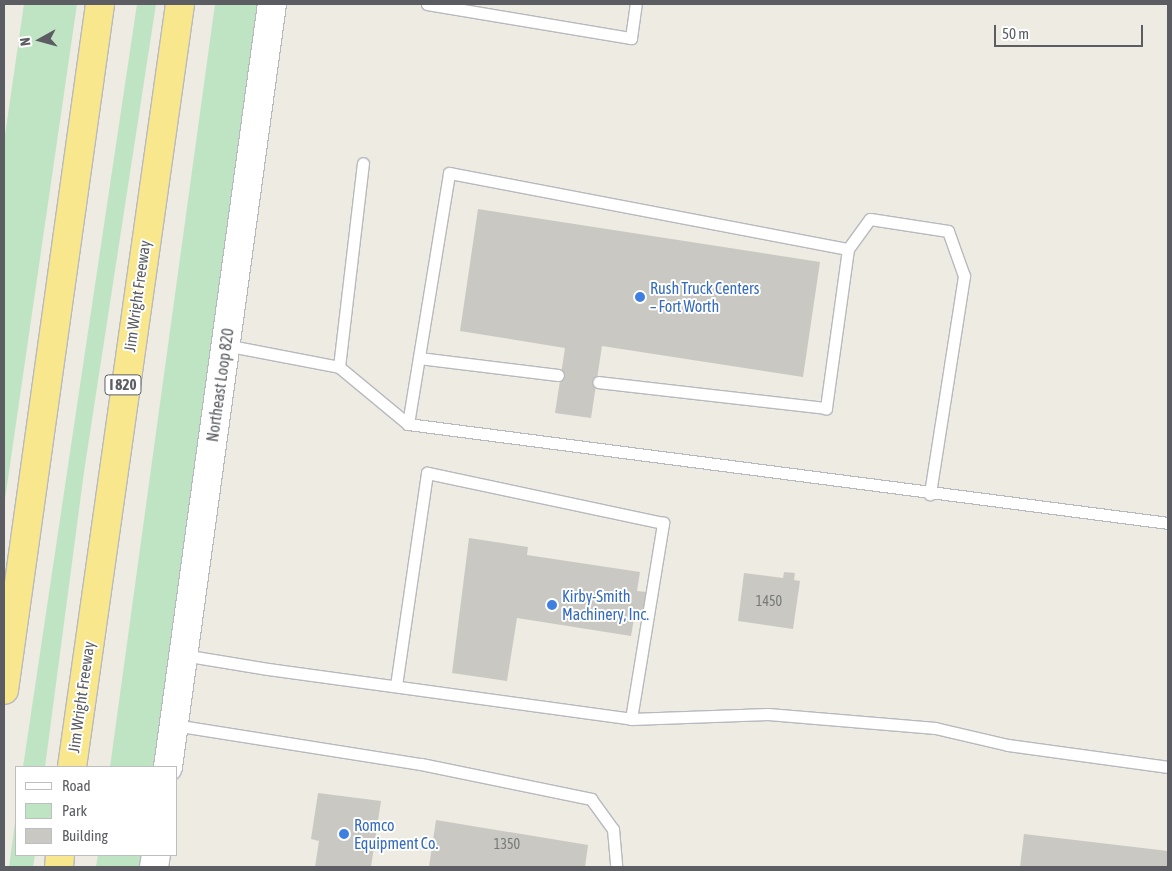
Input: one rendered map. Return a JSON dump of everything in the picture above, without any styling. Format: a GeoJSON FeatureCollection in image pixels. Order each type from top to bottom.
{"type":"FeatureCollection","features":[{"type":"Feature","properties":{"kind":"highway"},"geometry":{"type":"LineString","coordinates":[[4,690],[100,4]]}},
{"type":"Feature","properties":{"kind":"highway","name":"Jim Wright Freeway"},"geometry":{"type":"LineString","coordinates":[[72,766],[180,4]]}},
{"type":"Feature","properties":{"kind":"main road","name":"Northeast Loop 820"},"geometry":{"type":"LineString","coordinates":[[168,766],[272,4]]}},
{"type":"Feature","properties":{"kind":"lane"},"geometry":{"type":"LineString","coordinates":[[427,4],[631,38],[636,4]]}},
{"type":"Feature","properties":{"kind":"lane"},"geometry":{"type":"LineString","coordinates":[[339,367],[363,163]]}},
{"type":"Feature","properties":{"kind":"lane"},"geometry":{"type":"LineString","coordinates":[[408,424],[449,173],[848,249]]}},
{"type":"Feature","properties":{"kind":"lane"},"geometry":{"type":"LineString","coordinates":[[598,382],[826,408],[848,249],[870,219],[948,231],[964,276],[930,494]]}},
{"type":"Feature","properties":{"kind":"lane"},"geometry":{"type":"LineString","coordinates":[[225,346],[339,367],[408,424],[930,494],[1168,523]]}},
{"type":"Feature","properties":{"kind":"lane"},"geometry":{"type":"LineString","coordinates":[[419,358],[558,375]]}},
{"type":"Feature","properties":{"kind":"lane"},"geometry":{"type":"LineString","coordinates":[[396,686],[427,473],[663,523],[631,719]]}},
{"type":"Feature","properties":{"kind":"lane"},"geometry":{"type":"LineString","coordinates":[[183,655],[631,719],[768,714],[936,728],[1008,745],[1168,767]]}},
{"type":"Feature","properties":{"kind":"lane"},"geometry":{"type":"LineString","coordinates":[[174,725],[421,764],[591,799],[613,829],[616,867]]}},
{"type":"Feature","properties":{"kind":"green space"},"geometry":{"type":"Polygon","coordinates":[[[24,4],[77,4],[4,506],[4,142],[24,4]]]}},
{"type":"Feature","properties":{"kind":"green space"},"geometry":{"type":"Polygon","coordinates":[[[137,4],[156,4],[84,472],[45,766],[23,766],[137,4]]]}},
{"type":"Feature","properties":{"kind":"green space"},"geometry":{"type":"Polygon","coordinates":[[[215,4],[258,4],[203,423],[153,766],[110,766],[215,4]]]}},
{"type":"Feature","properties":{"kind":"green space"},"geometry":{"type":"Polygon","coordinates":[[[15,822],[15,856],[35,856],[33,867],[9,867],[15,822]]]}},
{"type":"Feature","properties":{"kind":"green space"},"geometry":{"type":"Polygon","coordinates":[[[98,856],[141,856],[139,867],[96,867],[98,856]]]}},
{"type":"Feature","properties":{"kind":"building","name":"Rush Truck Centers – Fort Worth"},"geometry":{"type":"Polygon","coordinates":[[[478,209],[820,262],[803,377],[602,346],[591,418],[555,413],[565,348],[460,331],[478,209]]]}},
{"type":"Feature","properties":{"kind":"building","name":"Kirby-Smith Machinery, Inc."},"geometry":{"type":"Polygon","coordinates":[[[469,538],[528,547],[527,555],[640,572],[637,591],[646,592],[642,620],[634,619],[631,636],[517,618],[507,681],[452,673],[469,538]]]}},
{"type":"Feature","properties":{"kind":"building"},"geometry":{"type":"Polygon","coordinates":[[[784,572],[795,573],[794,580],[800,581],[793,629],[738,621],[744,573],[783,578],[784,572]]]}},
{"type":"Feature","properties":{"kind":"building","name":"Romco Equipment Co."},"geometry":{"type":"Polygon","coordinates":[[[318,793],[381,801],[371,867],[315,867],[319,841],[311,839],[318,793]]]}},
{"type":"Feature","properties":{"kind":"building"},"geometry":{"type":"Polygon","coordinates":[[[436,820],[588,845],[585,867],[429,867],[436,820]]]}},
{"type":"Feature","properties":{"kind":"building"},"geometry":{"type":"Polygon","coordinates":[[[1024,834],[1168,851],[1168,867],[1020,867],[1024,834]]]}},
{"type":"Feature","properties":{"kind":"place","name":"Rush Truck Centers – Fort Worth"},"geometry":{"type":"Point","coordinates":[640,297]}},
{"type":"Feature","properties":{"kind":"place","name":"Kirby-Smith Machinery, Inc."},"geometry":{"type":"Point","coordinates":[552,605]}},
{"type":"Feature","properties":{"kind":"place","name":"Romco Equipment Co."},"geometry":{"type":"Point","coordinates":[344,834]}}]}
